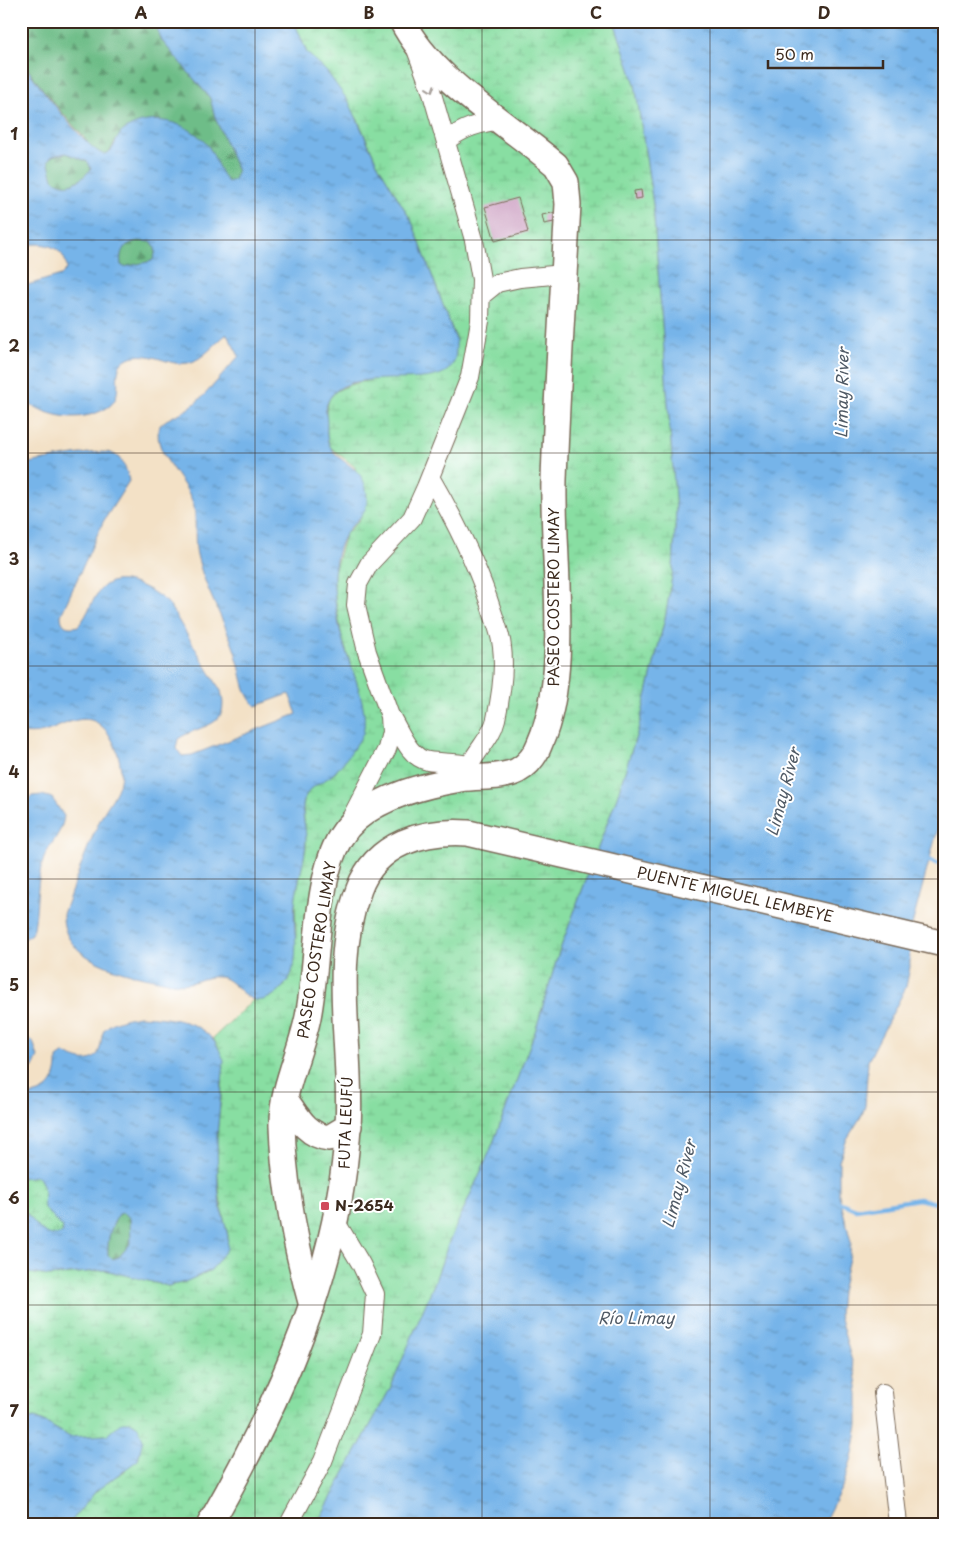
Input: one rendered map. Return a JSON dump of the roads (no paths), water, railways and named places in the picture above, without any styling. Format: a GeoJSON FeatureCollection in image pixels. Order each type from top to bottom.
{"type":"FeatureCollection","features":[{"type":"Feature","properties":{"kind":"street","name":"PASEO COSTERO LIMAY"},"geometry":{"type":"LineString","coordinates":[[312,1306],[298,1254],[294,1228],[282,1131],[282,1110],[309,1012],[326,877],[337,843],[345,829],[356,818],[386,801],[467,772],[502,775],[520,770],[536,752],[552,706],[556,645],[554,482],[568,198],[562,172],[550,159],[454,83],[414,43],[402,21]]}},
{"type":"Feature","properties":{"kind":"street"},"geometry":{"type":"LineString","coordinates":[[414,43],[432,90],[474,240],[481,280],[480,321],[470,377],[430,477],[412,518],[370,564],[358,584],[356,605],[367,652],[390,716],[413,754],[426,761],[452,762],[467,772],[496,721],[503,669],[502,646],[480,575],[454,518],[430,477]]}},
{"type":"Feature","properties":{"kind":"street"},"geometry":{"type":"LineString","coordinates":[[446,141],[457,132],[480,123],[500,120]]}},
{"type":"Feature","properties":{"kind":"street"},"geometry":{"type":"LineString","coordinates":[[481,296],[498,284],[520,278],[564,274]]}},
{"type":"Feature","properties":{"kind":"street"},"geometry":{"type":"LineString","coordinates":[[345,829],[387,749],[391,732],[390,716]]}},
{"type":"Feature","properties":{"kind":"street","name":"FUTA LEUFÚ"},"geometry":{"type":"LineString","coordinates":[[210,1524],[233,1484],[278,1395],[312,1306],[336,1222],[349,1126],[345,968],[353,911],[359,888],[368,872],[390,849],[419,836],[436,833],[468,833],[527,847]]}},
{"type":"Feature","properties":{"kind":"street","name":"PUENTE MIGUEL LEMBEYE"},"geometry":{"type":"LineString","coordinates":[[527,847],[943,944]]}},
{"type":"Feature","properties":{"kind":"street"},"geometry":{"type":"LineString","coordinates":[[286,1099],[304,1125],[316,1135],[330,1138],[349,1126]]}},
{"type":"Feature","properties":{"kind":"street"},"geometry":{"type":"LineString","coordinates":[[289,1524],[323,1461],[372,1334],[375,1294],[361,1264],[336,1222]]}},
{"type":"Feature","properties":{"kind":"street"},"geometry":{"type":"LineString","coordinates":[[883,1393],[898,1524]]}},
{"type":"Feature","properties":{"kind":"water"},"geometry":{"type":"Polygon","coordinates":[[[154,21],[294,21],[307,53],[327,72],[349,102],[377,163],[412,222],[456,340],[454,360],[448,370],[436,376],[381,379],[346,385],[333,394],[326,408],[329,444],[339,457],[358,472],[366,488],[365,510],[341,542],[334,574],[340,630],[364,711],[363,733],[345,761],[333,774],[310,790],[304,799],[306,846],[295,903],[296,946],[294,964],[290,976],[282,988],[270,997],[261,1000],[252,999],[226,979],[219,977],[180,984],[121,971],[103,965],[87,956],[74,945],[66,931],[63,914],[103,813],[119,786],[121,773],[118,755],[105,729],[91,720],[73,721],[41,733],[21,733],[21,467],[29,463],[96,452],[111,453],[119,458],[126,468],[129,481],[103,522],[61,615],[63,624],[68,627],[78,626],[100,590],[111,582],[120,581],[137,584],[155,593],[168,603],[221,691],[223,703],[222,712],[218,719],[178,739],[176,748],[182,756],[192,755],[297,714],[289,694],[256,706],[249,698],[244,687],[235,651],[202,573],[196,546],[195,513],[191,497],[166,458],[158,438],[160,425],[186,410],[201,398],[239,356],[227,334],[204,355],[188,363],[173,363],[144,356],[128,358],[119,369],[116,397],[112,404],[91,415],[61,416],[21,402],[21,287],[61,275],[67,269],[62,255],[51,247],[37,244],[21,246],[21,59],[61,113],[88,143],[98,151],[105,154],[108,153],[120,134],[133,125],[156,120],[168,122],[180,125],[200,137],[211,150],[219,169],[228,182],[234,180],[237,172],[215,117],[210,98],[162,41],[154,21]],[[66,153],[52,156],[48,161],[53,179],[58,183],[69,184],[78,181],[91,169],[88,162],[66,153]],[[139,241],[124,248],[121,256],[121,265],[124,267],[152,261],[155,247],[152,242],[139,241]]]}},
{"type":"Feature","properties":{"kind":"water","name":"Río Limay"},"geometry":{"type":"Polygon","coordinates":[[[614,21],[944,21],[944,806],[909,936],[910,967],[906,987],[868,1061],[865,1106],[862,1115],[847,1139],[839,1161],[839,1195],[851,1242],[841,1292],[839,1315],[855,1372],[858,1394],[858,1425],[853,1454],[844,1483],[823,1524],[317,1524],[391,1387],[434,1284],[449,1242],[490,1151],[536,1029],[558,955],[617,797],[638,730],[666,614],[673,570],[676,510],[653,204],[635,84],[614,21]]]}},
{"type":"Feature","properties":{"kind":"water"},"geometry":{"type":"Polygon","coordinates":[[[42,795],[52,798],[64,816],[59,833],[41,866],[34,928],[31,934],[21,942],[21,805],[32,796],[42,795]]]}},
{"type":"Feature","properties":{"kind":"water"},"geometry":{"type":"Polygon","coordinates":[[[139,1016],[179,1020],[201,1029],[218,1047],[224,1061],[217,1136],[218,1185],[220,1204],[228,1236],[227,1249],[211,1270],[185,1282],[168,1286],[105,1270],[51,1276],[21,1272],[21,1210],[43,1232],[55,1235],[62,1233],[63,1228],[44,1208],[44,1188],[37,1176],[21,1178],[21,1088],[31,1095],[44,1091],[54,1077],[57,1058],[64,1053],[84,1060],[94,1058],[100,1048],[105,1029],[117,1021],[139,1016]],[[123,1213],[119,1214],[113,1224],[108,1256],[113,1259],[119,1257],[131,1243],[130,1218],[123,1213]]]}},
{"type":"Feature","properties":{"kind":"water"},"geometry":{"type":"Polygon","coordinates":[[[21,1038],[33,1041],[38,1057],[34,1066],[21,1076],[21,1038]]]}},
{"type":"Feature","properties":{"kind":"water"},"geometry":{"type":"Polygon","coordinates":[[[34,1418],[70,1437],[107,1435],[122,1422],[130,1422],[138,1427],[143,1439],[138,1460],[96,1491],[69,1524],[21,1524],[21,1422],[34,1418]]]}},
{"type":"Feature","properties":{"kind":"waterway"},"geometry":{"type":"LineString","coordinates":[[926,860],[944,865]]}},
{"type":"Feature","properties":{"kind":"waterway"},"geometry":{"type":"LineString","coordinates":[[836,1201],[856,1209],[919,1199],[944,1205]]}},
{"type":"Feature","properties":{"kind":"place","name":"N-2654"},"geometry":{"type":"Point","coordinates":[325,1206]}},
{"type":"Feature","properties":{"kind":"water label","name":"Limay River"},"geometry":{"type":"Point","coordinates":[842,393]}},
{"type":"Feature","properties":{"kind":"water label","name":"Limay River"},"geometry":{"type":"Point","coordinates":[783,792]}},
{"type":"Feature","properties":{"kind":"water label","name":"Limay River"},"geometry":{"type":"Point","coordinates":[679,1184]}}]}
